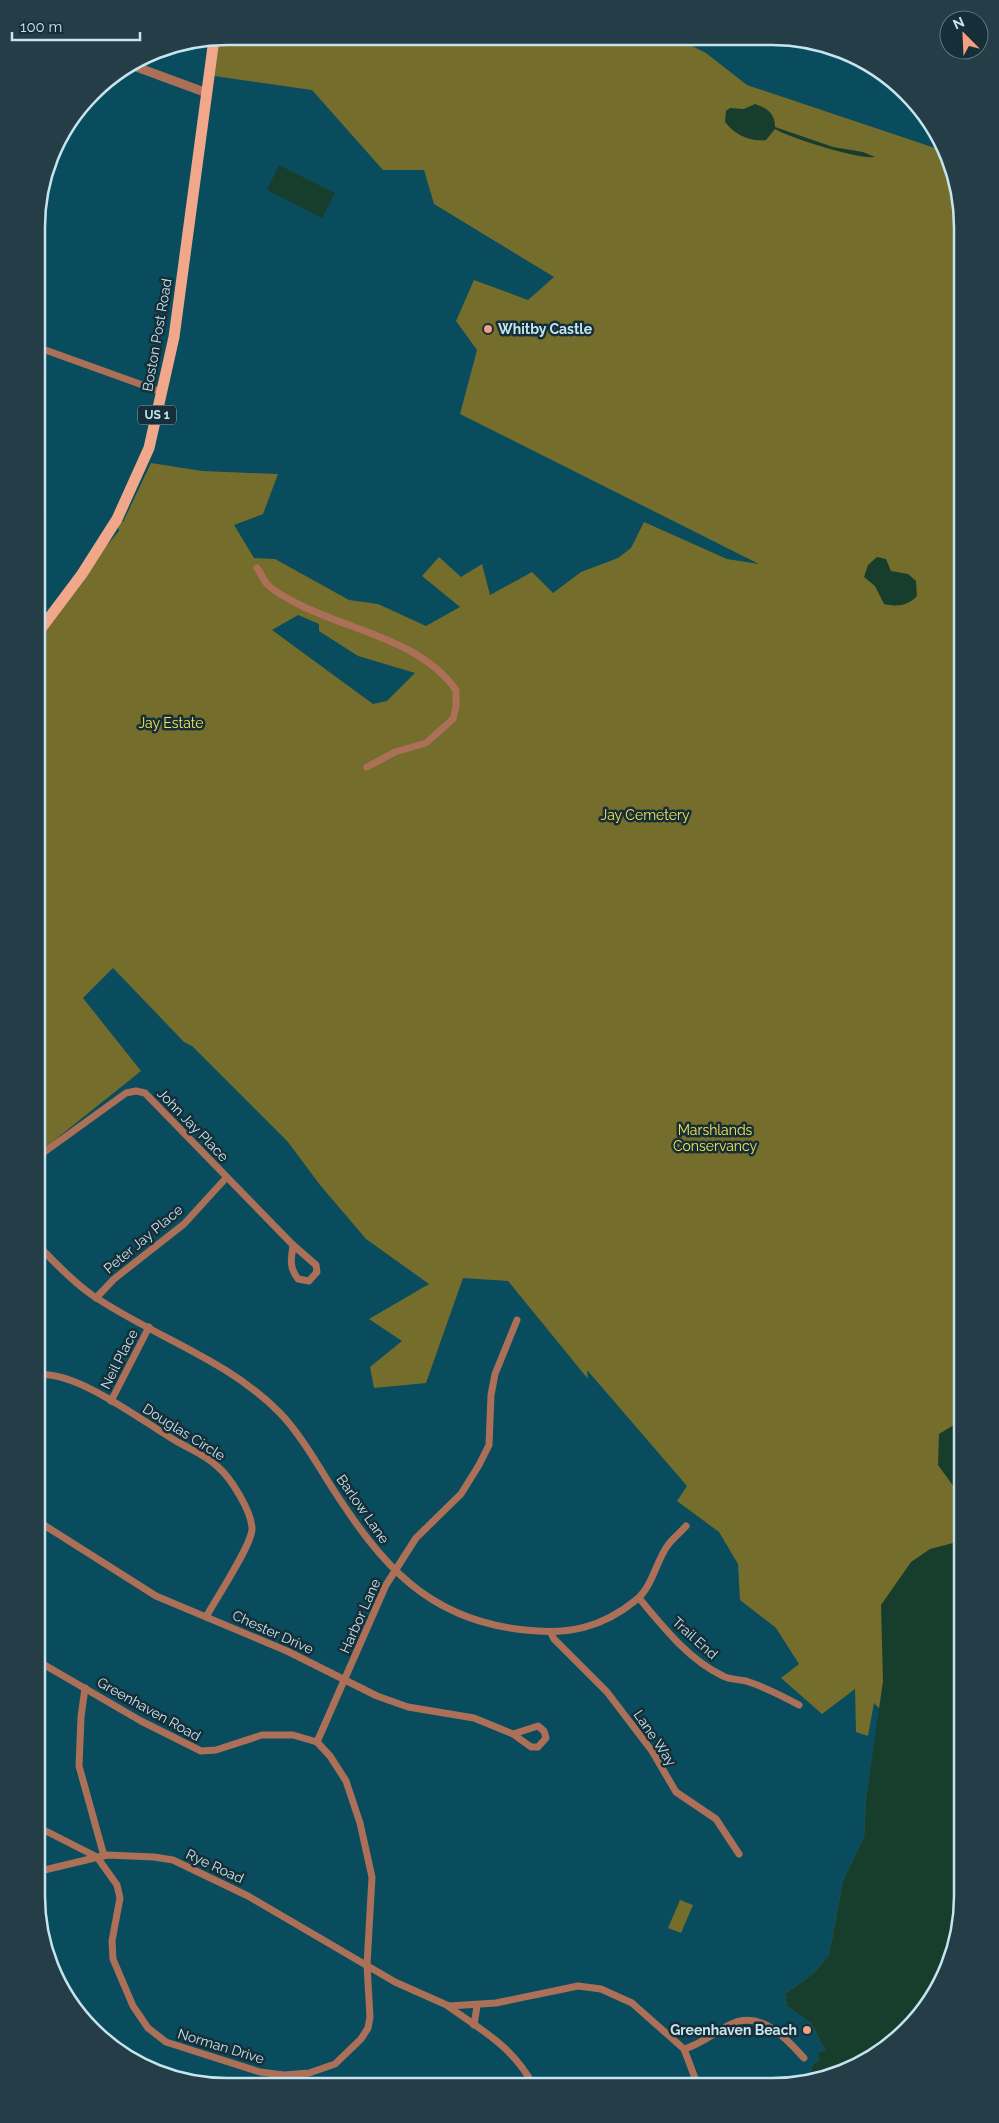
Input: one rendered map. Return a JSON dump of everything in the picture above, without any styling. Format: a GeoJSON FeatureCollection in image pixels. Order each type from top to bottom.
{"type":"FeatureCollection","features":[{"type":"Feature","properties":{"kind":"main road","name":"Boston Post Road"},"geometry":{"type":"LineString","coordinates":[[45,623],[82,574],[117,519],[149,448],[174,337],[213,45]]}},
{"type":"Feature","properties":{"kind":"street"},"geometry":{"type":"LineString","coordinates":[[138,68],[207,94]]}},
{"type":"Feature","properties":{"kind":"street"},"geometry":{"type":"LineString","coordinates":[[45,351],[162,392]]}},
{"type":"Feature","properties":{"kind":"street"},"geometry":{"type":"LineString","coordinates":[[257,568],[268,584],[284,597],[313,612],[413,652],[434,664],[456,690],[456,707],[453,719],[426,743],[395,752],[367,767]]}},
{"type":"Feature","properties":{"kind":"street","name":"John Jay Place"},"geometry":{"type":"LineString","coordinates":[[45,1151],[119,1097],[136,1091],[145,1093],[226,1178],[293,1245],[316,1265],[317,1272],[309,1280],[298,1279],[292,1271],[290,1263],[293,1245]]}},
{"type":"Feature","properties":{"kind":"street","name":"Peter Jay Place"},"geometry":{"type":"LineString","coordinates":[[96,1298],[114,1279],[184,1224],[226,1178]]}},
{"type":"Feature","properties":{"kind":"street","name":"Barlow Lane"},"geometry":{"type":"LineString","coordinates":[[45,1253],[96,1298],[232,1374],[280,1413],[308,1451],[358,1527],[395,1570],[419,1592],[453,1612],[480,1622],[518,1630],[551,1633],[571,1631],[595,1624],[620,1611],[639,1598],[653,1577],[668,1545],[686,1526]]}},
{"type":"Feature","properties":{"kind":"street","name":"Harbor Lane"},"geometry":{"type":"LineString","coordinates":[[317,1742],[346,1681],[386,1584],[416,1538],[461,1494],[489,1445],[491,1395],[495,1374],[517,1320]]}},
{"type":"Feature","properties":{"kind":"street","name":"Neil Place"},"geometry":{"type":"LineString","coordinates":[[111,1401],[149,1327]]}},
{"type":"Feature","properties":{"kind":"street","name":"Douglas Circle"},"geometry":{"type":"LineString","coordinates":[[45,1375],[58,1376],[88,1387],[218,1466],[242,1500],[252,1530],[247,1545],[206,1617]]}},
{"type":"Feature","properties":{"kind":"street","name":"Chester Drive"},"geometry":{"type":"LineString","coordinates":[[45,1526],[156,1596],[287,1651],[377,1696],[408,1707],[474,1718],[513,1734]]}},
{"type":"Feature","properties":{"kind":"street","name":"Trail End"},"geometry":{"type":"LineString","coordinates":[[639,1598],[665,1629],[705,1667],[726,1678],[745,1681],[770,1690],[799,1705]]}},
{"type":"Feature","properties":{"kind":"street","name":"Lane Way"},"geometry":{"type":"LineString","coordinates":[[551,1633],[554,1639],[607,1692],[652,1752],[676,1792],[716,1819],[739,1854]]}},
{"type":"Feature","properties":{"kind":"street","name":"Greenhaven Road"},"geometry":{"type":"LineString","coordinates":[[45,1665],[201,1752],[216,1750],[262,1735],[293,1735],[317,1742]]}},
{"type":"Feature","properties":{"kind":"street","name":"Norman Drive"},"geometry":{"type":"LineString","coordinates":[[85,1688],[81,1717],[79,1766],[101,1856],[116,1885],[120,1898],[112,1941],[113,1959],[133,2006],[148,2028],[166,2042],[260,2072],[284,2075],[309,2073],[335,2064],[354,2047],[368,2028],[370,2017],[367,1965]]}},
{"type":"Feature","properties":{"kind":"street"},"geometry":{"type":"LineString","coordinates":[[317,1742],[330,1756],[346,1781],[360,1823],[372,1877],[367,1965],[395,1982],[449,2006],[519,2061],[529,2078]]}},
{"type":"Feature","properties":{"kind":"street"},"geometry":{"type":"LineString","coordinates":[[45,1830],[101,1856]]}},
{"type":"Feature","properties":{"kind":"street","name":"Rye Road"},"geometry":{"type":"LineString","coordinates":[[45,1870],[101,1856],[154,1857],[173,1860],[248,1896],[367,1965]]}},
{"type":"Feature","properties":{"kind":"street"},"geometry":{"type":"LineString","coordinates":[[449,2006],[477,2006],[578,1986],[596,1988],[632,2003],[684,2049],[695,2078]]}},
{"type":"Feature","properties":{"kind":"street"},"geometry":{"type":"LineString","coordinates":[[474,2025],[477,2006]]}},
{"type":"Feature","properties":{"kind":"street"},"geometry":{"type":"LineString","coordinates":[[684,2049],[709,2038],[730,2025],[744,2020],[770,2026],[787,2039],[804,2058]]}},
{"type":"Feature","properties":{"kind":"green space"},"geometry":{"type":"Polygon","coordinates":[[[218,45],[690,45],[706,53],[747,85],[936,148],[948,180],[954,215],[954,1908],[952,1921],[832,2068],[819,2072],[810,2074],[813,2064],[819,2061],[818,2053],[825,2050],[811,2023],[787,2006],[785,1994],[814,1973],[829,1955],[843,1881],[864,1837],[866,1800],[880,1709],[874,1703],[868,1736],[856,1732],[855,1689],[822,1714],[781,1678],[799,1664],[776,1628],[740,1600],[738,1564],[719,1532],[677,1501],[687,1486],[587,1370],[588,1379],[508,1281],[463,1278],[426,1383],[374,1388],[370,1367],[402,1341],[369,1319],[429,1284],[366,1239],[320,1185],[288,1142],[192,1046],[184,1042],[113,968],[83,998],[141,1071],[45,1148],[45,618],[119,531],[117,519],[123,522],[151,463],[202,471],[278,474],[263,514],[234,525],[254,558],[275,559],[349,600],[378,604],[426,626],[460,607],[422,576],[439,557],[461,577],[482,564],[490,595],[532,572],[553,593],[581,572],[618,558],[631,548],[644,522],[727,559],[759,564],[460,414],[477,350],[456,321],[474,280],[528,300],[554,277],[434,204],[424,170],[383,170],[312,90],[214,76],[218,45]],[[298,615],[272,630],[373,704],[387,701],[415,673],[358,656],[319,631],[319,624],[298,615]]]}},
{"type":"Feature","properties":{"kind":"green space"},"geometry":{"type":"Polygon","coordinates":[[[680,1900],[693,1905],[681,1933],[668,1928],[680,1900]]]}},
{"type":"Feature","properties":{"kind":"shaded area"},"geometry":{"type":"Polygon","coordinates":[[[755,104],[770,112],[774,118],[775,127],[833,147],[863,152],[875,157],[855,155],[825,148],[775,129],[766,140],[754,140],[743,137],[725,122],[726,111],[730,108],[744,109],[755,104]]]}},
{"type":"Feature","properties":{"kind":"shaded area"},"geometry":{"type":"Polygon","coordinates":[[[279,165],[335,193],[322,218],[267,190],[279,165]]]}},
{"type":"Feature","properties":{"kind":"shaded area"},"geometry":{"type":"Polygon","coordinates":[[[877,557],[886,559],[891,571],[908,574],[916,581],[917,596],[910,602],[902,605],[884,604],[875,586],[864,577],[868,565],[877,557]]]}},
{"type":"Feature","properties":{"kind":"shaded area"},"geometry":{"type":"Polygon","coordinates":[[[954,1425],[954,1487],[938,1465],[939,1434],[954,1425]]]}},
{"type":"Feature","properties":{"kind":"shaded area"},"geometry":{"type":"Polygon","coordinates":[[[954,1544],[954,1908],[951,1932],[940,1966],[930,1987],[901,2025],[863,2054],[842,2064],[810,2074],[813,2064],[819,2061],[818,2053],[825,2050],[811,2023],[787,2006],[785,1994],[814,1973],[829,1955],[843,1881],[864,1837],[866,1800],[883,1681],[881,1605],[911,1562],[930,1549],[954,1544]]]}},
{"type":"Feature","properties":{"kind":"place","name":"Whitby Castle"},"geometry":{"type":"Point","coordinates":[488,329]}},
{"type":"Feature","properties":{"kind":"place","name":"Greenhaven Beach"},"geometry":{"type":"Point","coordinates":[807,2030]}},
{"type":"Feature","properties":{"kind":"park label","name":"Jay Estate"},"geometry":{"type":"Point","coordinates":[171,723]}},
{"type":"Feature","properties":{"kind":"park label","name":"Jay Cemetery"},"geometry":{"type":"Point","coordinates":[645,815]}},
{"type":"Feature","properties":{"kind":"park label","name":"Marshlands Conservancy"},"geometry":{"type":"Point","coordinates":[715,1138]}}]}
